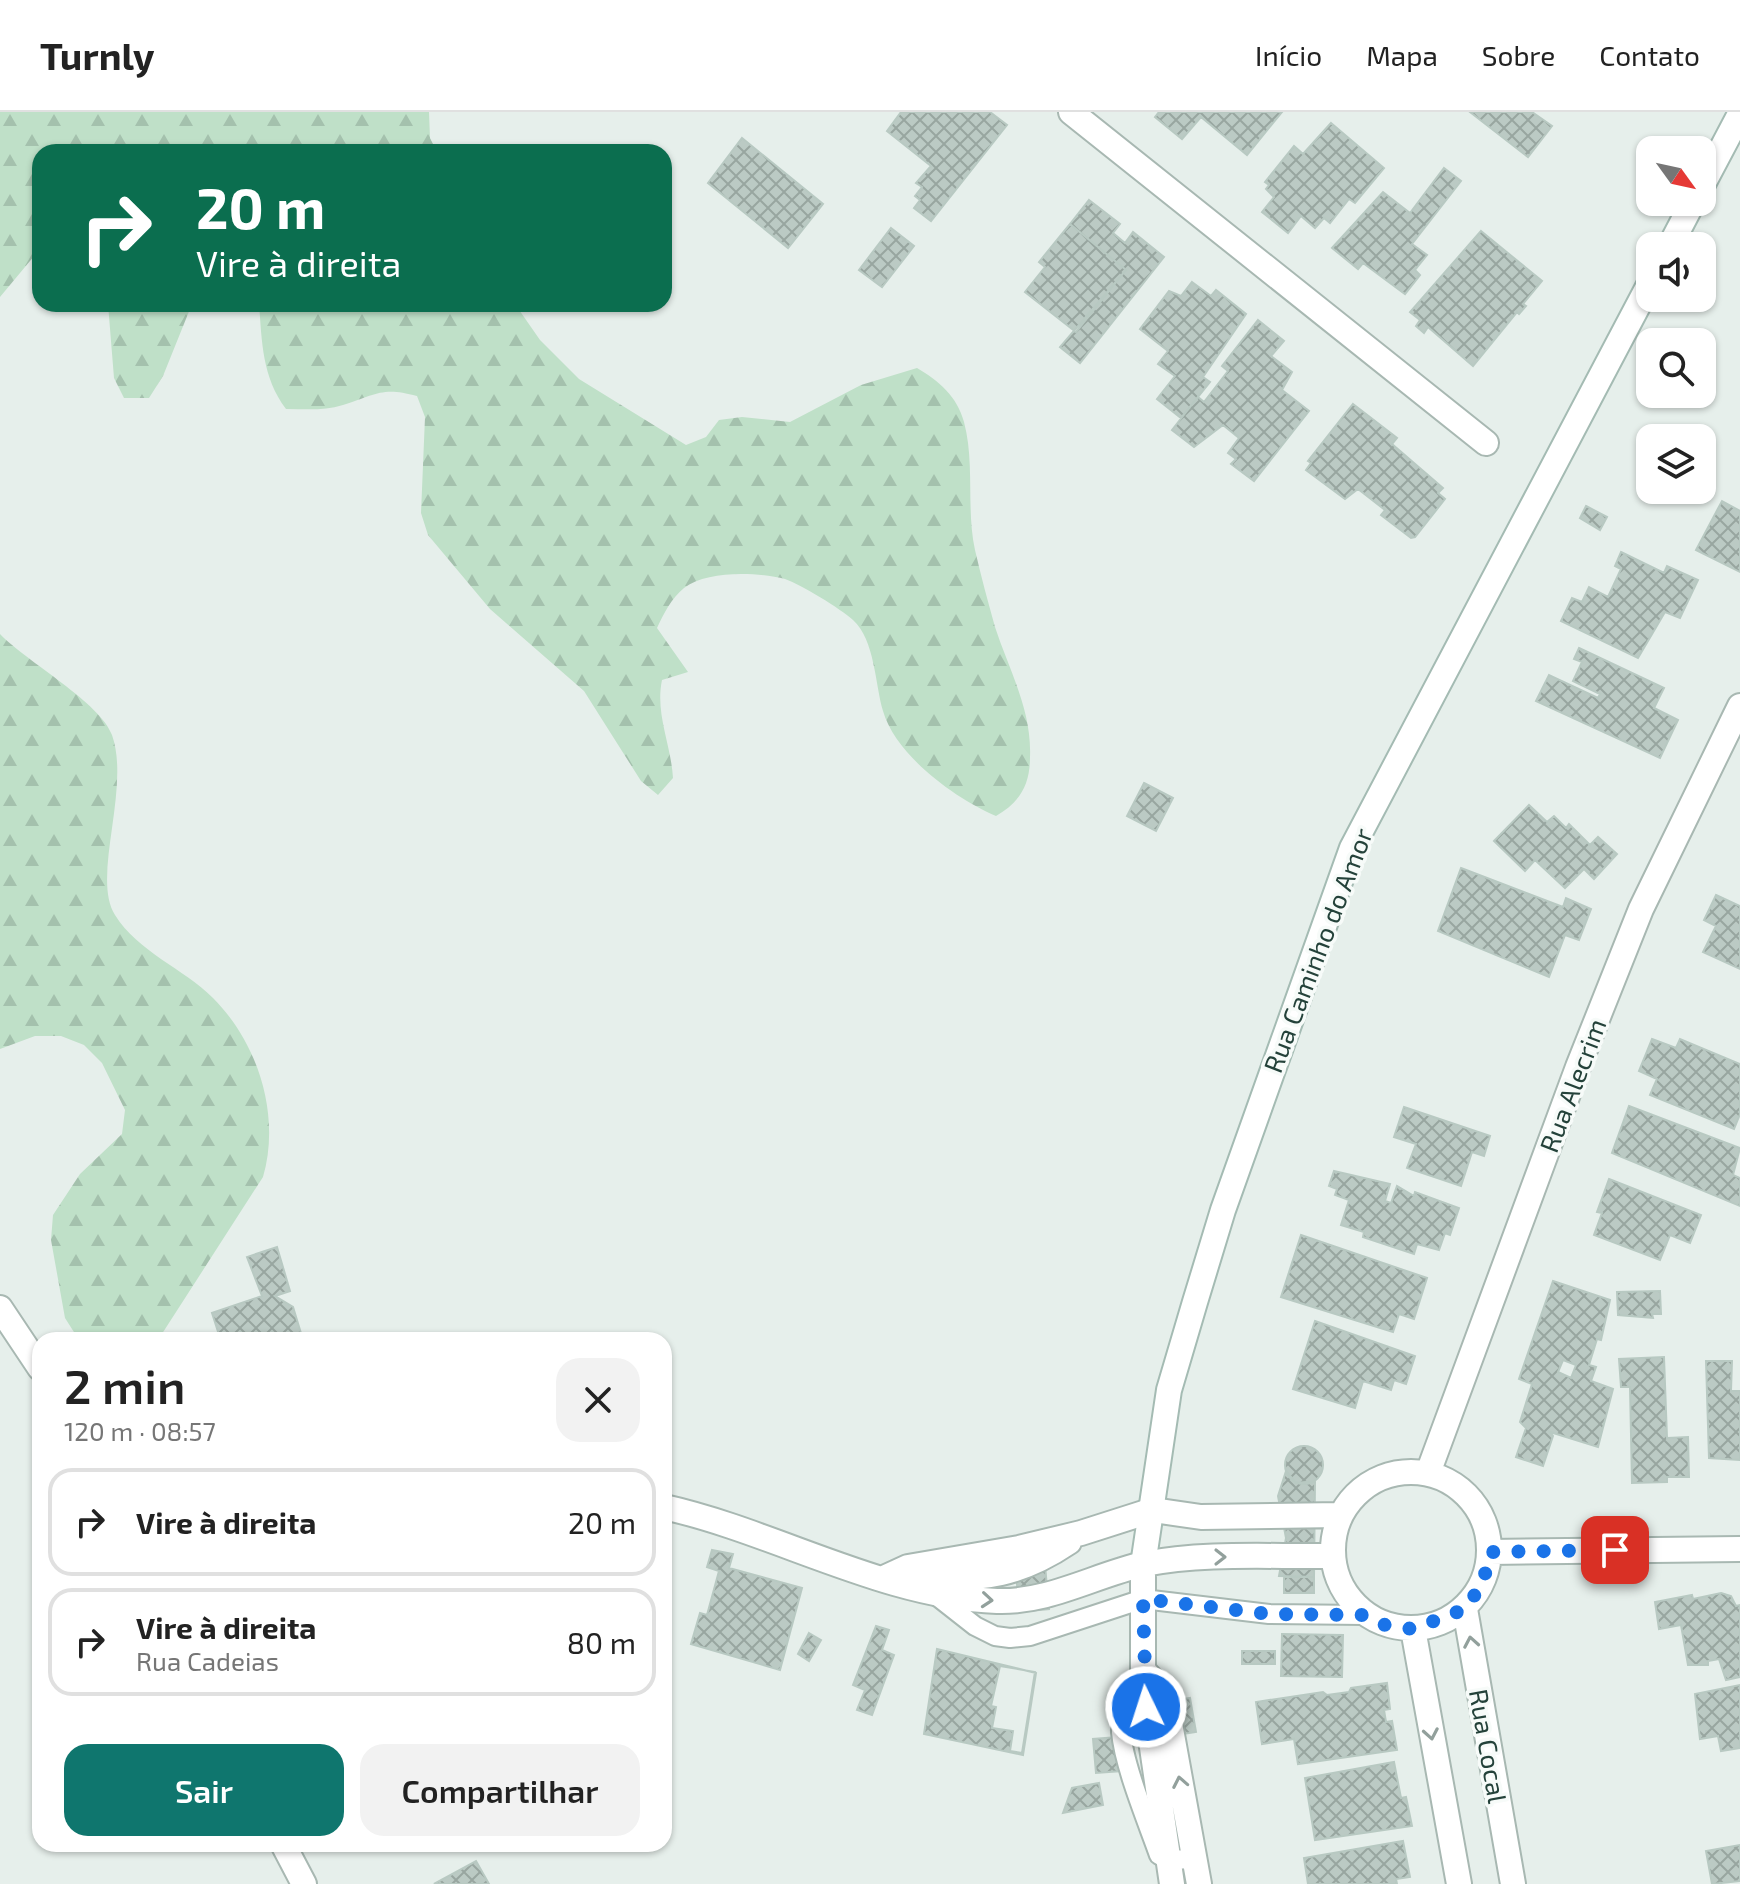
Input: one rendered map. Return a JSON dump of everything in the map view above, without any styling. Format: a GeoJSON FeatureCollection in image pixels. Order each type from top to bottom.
{"type":"FeatureCollection","features":[{"type":"Feature","properties":{"kind":"street"},"geometry":{"type":"LineString","coordinates":[[1071,112],[1486,443]]}},
{"type":"Feature","properties":{"kind":"street"},"geometry":{"type":"LineString","coordinates":[[1716,159],[1740,114]]}},
{"type":"Feature","properties":{"kind":"street","name":"Rua Caminho do Amor"},"geometry":{"type":"LineString","coordinates":[[1170,1872],[1143,1678],[1143,1565],[1169,1390],[1215,1236],[1352,848],[1636,310]]}},
{"type":"Feature","properties":{"kind":"street","name":"Rua Alecrim"},"geometry":{"type":"LineString","coordinates":[[1428,1473],[1578,1067],[1641,909],[1740,706]]}},
{"type":"Feature","properties":{"kind":"street"},"geometry":{"type":"LineString","coordinates":[[0,1308],[32,1356]]}},
{"type":"Feature","properties":{"kind":"street"},"geometry":{"type":"LineString","coordinates":[[1394,1473],[1428,1473],[1461,1489],[1483,1517],[1490,1552],[1483,1583],[1465,1609],[1413,1629],[1387,1626],[1364,1615],[1341,1589],[1332,1556],[1340,1515],[1362,1488],[1394,1473]]}},
{"type":"Feature","properties":{"kind":"street"},"geometry":{"type":"LineString","coordinates":[[672,1510],[884,1578],[931,1591],[998,1601],[1031,1599],[1143,1565],[1198,1557],[1332,1556]]}},
{"type":"Feature","properties":{"kind":"street"},"geometry":{"type":"LineString","coordinates":[[884,1578],[908,1567],[1019,1548],[1081,1533],[1153,1510],[1201,1517],[1340,1515]]}},
{"type":"Feature","properties":{"kind":"street"},"geometry":{"type":"LineString","coordinates":[[884,1578],[990,1577],[1038,1563],[1081,1533]]}},
{"type":"Feature","properties":{"kind":"street"},"geometry":{"type":"LineString","coordinates":[[1490,1552],[1740,1549]]}},
{"type":"Feature","properties":{"kind":"street","name":"Rua Cocal"},"geometry":{"type":"LineString","coordinates":[[1465,1609],[1513,1884]]}},
{"type":"Feature","properties":{"kind":"street","name":"Rua Cocal"},"geometry":{"type":"LineString","coordinates":[[1413,1629],[1459,1884]]}},
{"type":"Feature","properties":{"kind":"street"},"geometry":{"type":"LineString","coordinates":[[1143,1678],[1158,1686],[1167,1707],[1199,1884]]}},
{"type":"Feature","properties":{"kind":"street"},"geometry":{"type":"LineString","coordinates":[[287,1852],[304,1884]]}},
{"type":"Feature","properties":{"kind":"lane"},"geometry":{"type":"LineString","coordinates":[[931,1591],[975,1626],[995,1636],[1010,1638],[1030,1636],[1143,1599],[1269,1614],[1364,1615]]}},
{"type":"Feature","properties":{"kind":"lane"},"geometry":{"type":"LineString","coordinates":[[1170,1872],[1194,1859]]}},
{"type":"Feature","properties":{"kind":"green space"},"geometry":{"type":"Polygon","coordinates":[[[0,112],[429,112],[433,144],[32,144],[32,259],[0,297],[0,112]]]}},
{"type":"Feature","properties":{"kind":"green space"},"geometry":{"type":"Polygon","coordinates":[[[109,312],[189,312],[163,376],[149,398],[124,398],[114,378],[109,312]]]}},
{"type":"Feature","properties":{"kind":"green space"},"geometry":{"type":"Polygon","coordinates":[[[260,312],[521,312],[540,340],[579,379],[686,445],[706,437],[719,420],[742,417],[790,422],[861,385],[917,368],[952,397],[964,422],[975,550],[1030,740],[1030,767],[1022,792],[996,816],[946,787],[914,760],[890,728],[883,711],[870,650],[853,620],[820,597],[785,579],[733,574],[706,578],[684,588],[657,628],[688,672],[662,680],[660,705],[673,778],[658,795],[641,781],[584,691],[490,609],[428,535],[421,513],[425,417],[417,396],[387,392],[329,408],[286,409],[272,384],[260,312]]]}},
{"type":"Feature","properties":{"kind":"green space"},"geometry":{"type":"Polygon","coordinates":[[[0,634],[79,696],[105,723],[112,735],[117,757],[107,878],[109,899],[115,915],[148,950],[201,987],[229,1016],[242,1036],[262,1081],[269,1129],[263,1177],[163,1332],[74,1332],[65,1318],[51,1240],[53,1215],[80,1174],[122,1134],[125,1110],[102,1063],[84,1045],[61,1036],[35,1036],[0,1049],[0,634]]]}},
{"type":"Feature","properties":{"kind":"building"},"geometry":{"type":"Polygon","coordinates":[[[901,112],[990,112],[1007,125],[931,221],[914,208],[920,200],[915,196],[922,187],[916,183],[931,166],[887,131],[901,112]]]}},
{"type":"Feature","properties":{"kind":"building"},"geometry":{"type":"Polygon","coordinates":[[[1159,112],[1282,112],[1247,155],[1201,117],[1182,139],[1155,117],[1159,112]]]}},
{"type":"Feature","properties":{"kind":"building"},"geometry":{"type":"Polygon","coordinates":[[[1470,112],[1532,112],[1552,126],[1528,157],[1470,112]]]}},
{"type":"Feature","properties":{"kind":"building"},"geometry":{"type":"Polygon","coordinates":[[[1331,123],[1384,168],[1355,203],[1349,199],[1330,223],[1324,218],[1315,228],[1301,216],[1288,233],[1262,212],[1274,197],[1266,189],[1269,185],[1265,182],[1294,146],[1303,154],[1331,123]]]}},
{"type":"Feature","properties":{"kind":"building"},"geometry":{"type":"Polygon","coordinates":[[[742,138],[823,204],[788,248],[708,183],[742,138]]]}},
{"type":"Feature","properties":{"kind":"building"},"geometry":{"type":"Polygon","coordinates":[[[1444,168],[1461,181],[1412,244],[1427,255],[1415,270],[1420,275],[1405,294],[1363,263],[1358,269],[1332,248],[1383,192],[1410,213],[1444,168]]]}},
{"type":"Feature","properties":{"kind":"building"},"geometry":{"type":"Polygon","coordinates":[[[1089,200],[1120,224],[1113,233],[1125,243],[1133,232],[1164,257],[1080,363],[1060,347],[1126,270],[1070,224],[1089,200]]]}},
{"type":"Feature","properties":{"kind":"building"},"geometry":{"type":"Polygon","coordinates":[[[1070,224],[1126,270],[1076,332],[1025,292],[1045,267],[1039,262],[1070,224]]]}},
{"type":"Feature","properties":{"kind":"building"},"geometry":{"type":"Polygon","coordinates":[[[891,228],[914,246],[882,287],[859,270],[891,228]]]}},
{"type":"Feature","properties":{"kind":"building"},"geometry":{"type":"Polygon","coordinates":[[[1481,231],[1542,281],[1523,304],[1526,306],[1519,314],[1517,312],[1473,366],[1428,327],[1424,333],[1416,326],[1420,320],[1410,312],[1481,231]]]}},
{"type":"Feature","properties":{"kind":"building"},"geometry":{"type":"Polygon","coordinates":[[[1192,282],[1211,296],[1216,290],[1246,314],[1203,377],[1210,382],[1181,418],[1157,399],[1175,376],[1158,364],[1168,351],[1140,329],[1169,291],[1181,296],[1192,282]]]}},
{"type":"Feature","properties":{"kind":"building"},"geometry":{"type":"Polygon","coordinates":[[[1258,320],[1284,341],[1271,356],[1292,372],[1282,390],[1309,411],[1254,481],[1231,464],[1236,459],[1228,453],[1239,438],[1223,425],[1194,447],[1172,430],[1198,397],[1204,402],[1228,371],[1222,366],[1258,320]]]}},
{"type":"Feature","properties":{"kind":"building"},"geometry":{"type":"Polygon","coordinates":[[[1353,404],[1397,438],[1392,444],[1443,488],[1438,493],[1445,499],[1415,537],[1411,538],[1381,515],[1385,510],[1358,489],[1345,499],[1306,470],[1311,463],[1308,461],[1353,404]]]}},
{"type":"Feature","properties":{"kind":"building"},"geometry":{"type":"Polygon","coordinates":[[[1722,501],[1740,511],[1740,572],[1696,550],[1722,501]]]}},
{"type":"Feature","properties":{"kind":"building"},"geometry":{"type":"Polygon","coordinates":[[[1586,506],[1607,517],[1600,530],[1580,518],[1586,506]]]}},
{"type":"Feature","properties":{"kind":"building"},"geometry":{"type":"Polygon","coordinates":[[[1621,552],[1664,573],[1667,566],[1698,580],[1680,618],[1665,612],[1638,658],[1561,621],[1572,598],[1582,602],[1589,587],[1608,597],[1621,569],[1615,566],[1621,552]]]}},
{"type":"Feature","properties":{"kind":"building"},"geometry":{"type":"Polygon","coordinates":[[[1579,648],[1664,688],[1654,708],[1678,720],[1660,758],[1536,701],[1549,675],[1598,698],[1600,694],[1573,681],[1582,662],[1574,659],[1579,648]]]}},
{"type":"Feature","properties":{"kind":"building"},"geometry":{"type":"Polygon","coordinates":[[[1144,783],[1173,798],[1156,831],[1127,816],[1144,783]]]}},
{"type":"Feature","properties":{"kind":"building"},"geometry":{"type":"Polygon","coordinates":[[[1529,805],[1547,822],[1554,816],[1566,828],[1569,824],[1590,845],[1598,837],[1617,854],[1594,879],[1584,869],[1565,888],[1535,860],[1525,871],[1494,841],[1529,805]]]}},
{"type":"Feature","properties":{"kind":"building"},"geometry":{"type":"Polygon","coordinates":[[[1461,868],[1563,907],[1566,898],[1591,909],[1579,940],[1565,935],[1549,977],[1438,931],[1461,868]]]}},
{"type":"Feature","properties":{"kind":"building"},"geometry":{"type":"Polygon","coordinates":[[[1716,895],[1740,906],[1740,969],[1703,952],[1716,926],[1704,920],[1716,895]]]}},
{"type":"Feature","properties":{"kind":"building"},"geometry":{"type":"Polygon","coordinates":[[[1652,1039],[1676,1048],[1680,1039],[1740,1064],[1740,1114],[1734,1129],[1650,1095],[1657,1079],[1639,1071],[1652,1039]]]}},
{"type":"Feature","properties":{"kind":"building"},"geometry":{"type":"Polygon","coordinates":[[[1629,1106],[1740,1148],[1733,1175],[1740,1178],[1740,1206],[1612,1153],[1629,1106]]]}},
{"type":"Feature","properties":{"kind":"building"},"geometry":{"type":"Polygon","coordinates":[[[1404,1107],[1490,1136],[1484,1156],[1472,1152],[1461,1186],[1407,1168],[1416,1144],[1394,1137],[1404,1107]]]}},
{"type":"Feature","properties":{"kind":"building"},"geometry":{"type":"Polygon","coordinates":[[[1334,1171],[1390,1184],[1385,1201],[1391,1203],[1397,1186],[1414,1196],[1415,1192],[1459,1208],[1450,1235],[1445,1233],[1439,1250],[1417,1244],[1414,1254],[1363,1237],[1364,1232],[1341,1225],[1349,1200],[1335,1195],[1337,1189],[1329,1186],[1334,1171]]]}},
{"type":"Feature","properties":{"kind":"building"},"geometry":{"type":"Polygon","coordinates":[[[1609,1179],[1701,1215],[1690,1243],[1670,1235],[1660,1260],[1594,1235],[1602,1213],[1597,1212],[1609,1179]]]}},
{"type":"Feature","properties":{"kind":"building"},"geometry":{"type":"Polygon","coordinates":[[[1301,1235],[1427,1278],[1414,1319],[1399,1314],[1393,1332],[1281,1297],[1301,1235]]]}},
{"type":"Feature","properties":{"kind":"building"},"geometry":{"type":"Polygon","coordinates":[[[277,1247],[290,1291],[275,1296],[293,1307],[301,1332],[218,1332],[212,1313],[262,1296],[247,1257],[277,1247]]]}},
{"type":"Feature","properties":{"kind":"building"},"geometry":{"type":"Polygon","coordinates":[[[1553,1281],[1610,1300],[1601,1340],[1597,1339],[1589,1365],[1596,1367],[1591,1381],[1613,1389],[1598,1447],[1550,1432],[1553,1436],[1543,1466],[1516,1457],[1526,1428],[1520,1422],[1532,1384],[1519,1379],[1553,1281]],[[1563,1360],[1558,1372],[1571,1378],[1576,1365],[1563,1360]]]}},
{"type":"Feature","properties":{"kind":"building"},"geometry":{"type":"Polygon","coordinates":[[[1660,1291],[1661,1314],[1652,1314],[1653,1318],[1618,1315],[1617,1292],[1660,1291]]]}},
{"type":"Feature","properties":{"kind":"building"},"geometry":{"type":"Polygon","coordinates":[[[1315,1321],[1415,1356],[1406,1384],[1394,1380],[1391,1390],[1363,1381],[1355,1408],[1293,1389],[1315,1321]]]}},
{"type":"Feature","properties":{"kind":"building"},"geometry":{"type":"Polygon","coordinates":[[[1664,1357],[1667,1438],[1688,1437],[1689,1477],[1667,1477],[1667,1482],[1632,1483],[1630,1387],[1621,1387],[1619,1359],[1664,1357]]]}},
{"type":"Feature","properties":{"kind":"building"},"geometry":{"type":"Polygon","coordinates":[[[1706,1361],[1732,1361],[1731,1391],[1740,1391],[1740,1460],[1709,1458],[1706,1361]]]}},
{"type":"Feature","properties":{"kind":"building"},"geometry":{"type":"Polygon","coordinates":[[[1304,1446],[1318,1451],[1323,1465],[1318,1479],[1304,1484],[1290,1479],[1285,1465],[1290,1451],[1304,1446]]]}},
{"type":"Feature","properties":{"kind":"building"},"geometry":{"type":"Polygon","coordinates":[[[1286,1471],[1296,1483],[1315,1481],[1314,1577],[1279,1576],[1286,1538],[1278,1496],[1286,1471]]]}},
{"type":"Feature","properties":{"kind":"building"},"geometry":{"type":"Polygon","coordinates":[[[712,1550],[733,1554],[729,1568],[802,1588],[780,1670],[691,1644],[700,1613],[707,1615],[719,1571],[707,1567],[712,1550]]]}},
{"type":"Feature","properties":{"kind":"building"},"geometry":{"type":"Polygon","coordinates":[[[1045,1565],[1049,1609],[1019,1612],[1016,1571],[1045,1565]]]}},
{"type":"Feature","properties":{"kind":"building"},"geometry":{"type":"Polygon","coordinates":[[[1284,1577],[1314,1577],[1314,1593],[1284,1593],[1284,1577]]]}},
{"type":"Feature","properties":{"kind":"building"},"geometry":{"type":"Polygon","coordinates":[[[1721,1593],[1731,1596],[1736,1606],[1740,1605],[1740,1677],[1726,1680],[1719,1659],[1708,1661],[1708,1665],[1688,1665],[1681,1625],[1659,1629],[1655,1602],[1721,1593]]]}},
{"type":"Feature","properties":{"kind":"building"},"geometry":{"type":"Polygon","coordinates":[[[876,1626],[889,1630],[882,1650],[894,1655],[872,1715],[857,1710],[865,1690],[853,1685],[876,1626]]]}},
{"type":"Feature","properties":{"kind":"building"},"geometry":{"type":"Polygon","coordinates":[[[809,1633],[821,1640],[809,1661],[798,1654],[809,1633]]]}},
{"type":"Feature","properties":{"kind":"building"},"geometry":{"type":"Polygon","coordinates":[[[1282,1634],[1343,1635],[1342,1677],[1281,1676],[1282,1634]]]}},
{"type":"Feature","properties":{"kind":"building"},"geometry":{"type":"Polygon","coordinates":[[[937,1649],[1036,1673],[1023,1755],[924,1734],[937,1649]]]}},
{"type":"Feature","properties":{"kind":"building"},"geometry":{"type":"Polygon","coordinates":[[[1242,1651],[1275,1651],[1275,1664],[1242,1664],[1242,1651]]]}},
{"type":"Feature","properties":{"kind":"building"},"geometry":{"type":"Polygon","coordinates":[[[1000,1666],[1035,1672],[1022,1753],[1010,1751],[1013,1731],[992,1728],[996,1707],[991,1706],[1000,1666]]]}},
{"type":"Feature","properties":{"kind":"building"},"geometry":{"type":"Polygon","coordinates":[[[1387,1683],[1390,1709],[1384,1710],[1386,1722],[1392,1721],[1397,1750],[1298,1764],[1294,1739],[1262,1744],[1256,1702],[1323,1692],[1327,1695],[1349,1692],[1351,1688],[1387,1683]]]}},
{"type":"Feature","properties":{"kind":"building"},"geometry":{"type":"Polygon","coordinates":[[[1740,1685],[1740,1748],[1721,1751],[1718,1736],[1700,1739],[1695,1694],[1740,1685]]]}},
{"type":"Feature","properties":{"kind":"building"},"geometry":{"type":"Polygon","coordinates":[[[1190,1698],[1196,1732],[1145,1740],[1140,1733],[1118,1736],[1115,1718],[1138,1715],[1137,1707],[1190,1698]]]}},
{"type":"Feature","properties":{"kind":"building"},"geometry":{"type":"Polygon","coordinates":[[[1117,1737],[1122,1771],[1096,1773],[1093,1739],[1117,1737]]]}},
{"type":"Feature","properties":{"kind":"building"},"geometry":{"type":"Polygon","coordinates":[[[1394,1762],[1401,1798],[1406,1797],[1412,1826],[1315,1840],[1305,1778],[1394,1762]]]}},
{"type":"Feature","properties":{"kind":"building"},"geometry":{"type":"Polygon","coordinates":[[[1099,1783],[1103,1805],[1063,1813],[1072,1788],[1099,1783]]]}},
{"type":"Feature","properties":{"kind":"building"},"geometry":{"type":"Polygon","coordinates":[[[1403,1841],[1410,1877],[1396,1879],[1397,1884],[1308,1884],[1304,1858],[1403,1841]]]}},
{"type":"Feature","properties":{"kind":"building"},"geometry":{"type":"Polygon","coordinates":[[[1740,1845],[1740,1881],[1712,1884],[1706,1851],[1740,1845]]]}},
{"type":"Feature","properties":{"kind":"building"},"geometry":{"type":"Polygon","coordinates":[[[476,1861],[489,1884],[434,1884],[476,1861]]]}},
{"type":"Feature","properties":{"kind":"route"},"geometry":{"type":"LineString","coordinates":[[1146,1707],[1143,1686],[1143,1599],[1269,1614],[1364,1615],[1387,1626],[1413,1629],[1465,1609],[1483,1583],[1490,1552],[1615,1550]]}}]}
